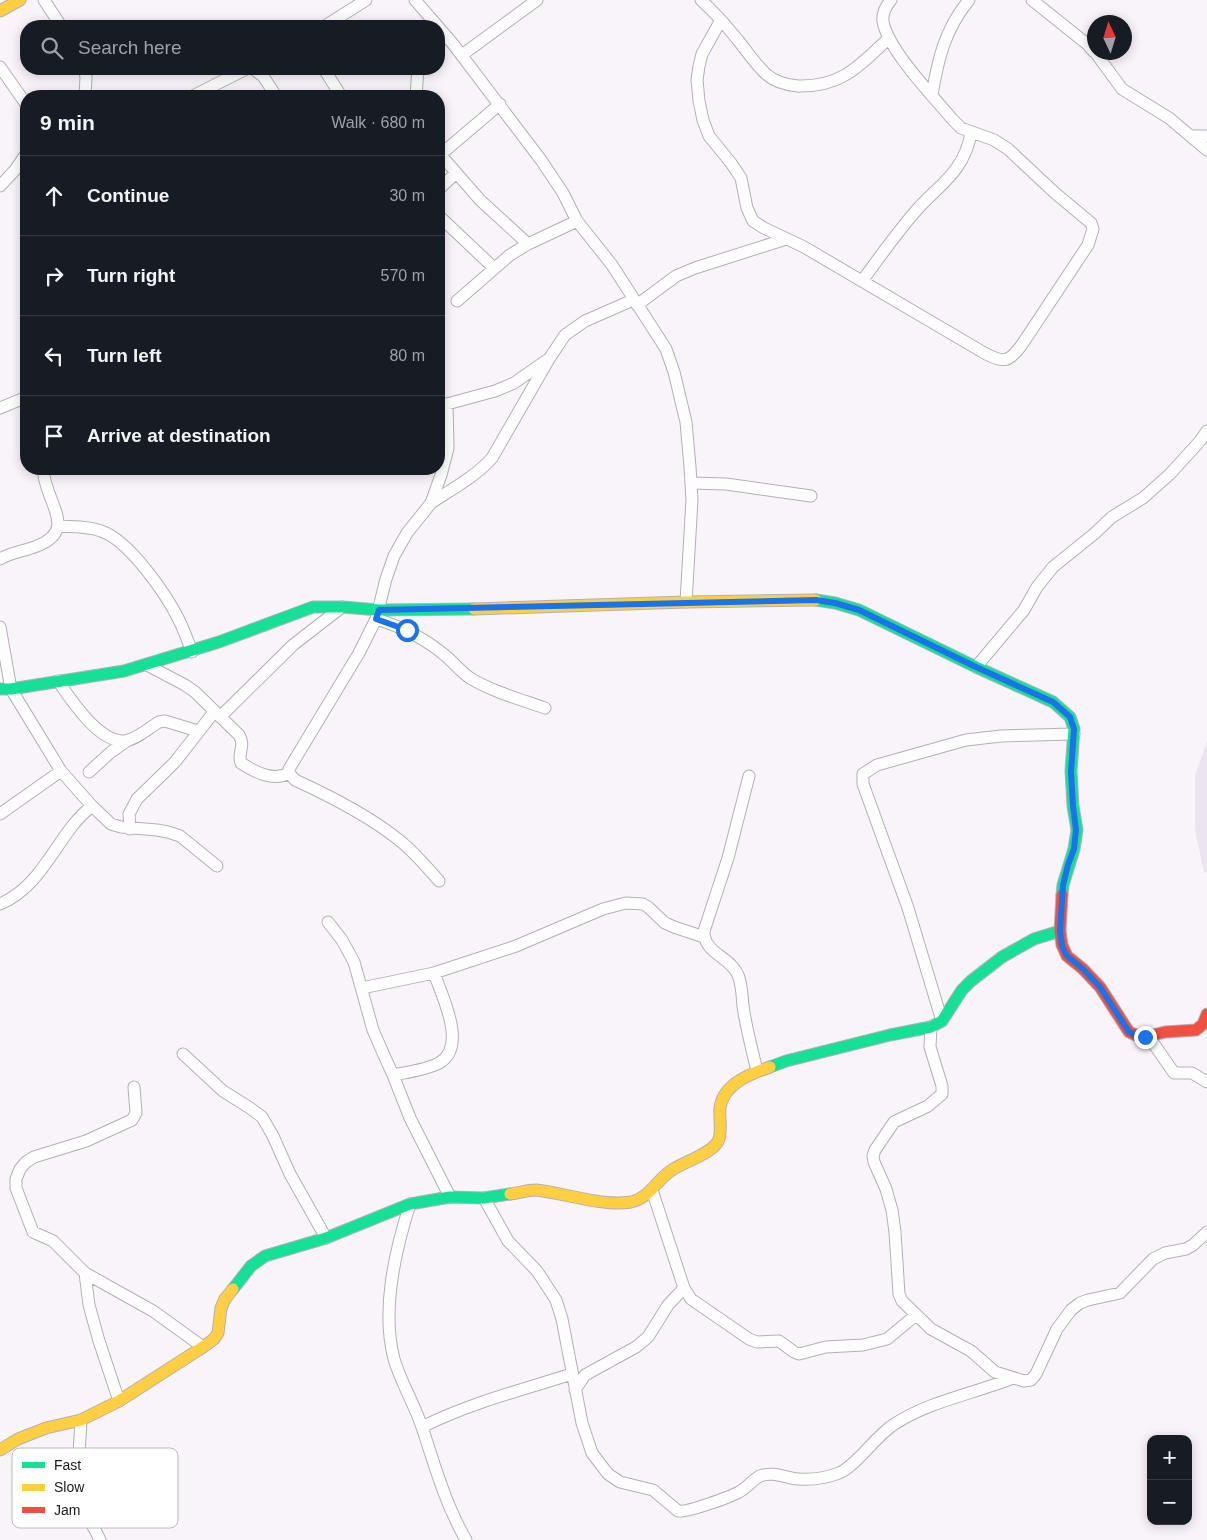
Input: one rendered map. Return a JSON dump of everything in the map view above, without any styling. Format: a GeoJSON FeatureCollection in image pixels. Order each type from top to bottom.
{"type":"FeatureCollection","features":[{"type":"Feature","properties":{"kind":"street"},"geometry":{"type":"LineString","coordinates":[[0,12],[20,0]]}},
{"type":"Feature","properties":{"kind":"street"},"geometry":{"type":"LineString","coordinates":[[44,0],[57,20]]}},
{"type":"Feature","properties":{"kind":"street"},"geometry":{"type":"LineString","coordinates":[[334,20],[366,0]]}},
{"type":"Feature","properties":{"kind":"street"},"geometry":{"type":"LineString","coordinates":[[462,55],[537,0]]}},
{"type":"Feature","properties":{"kind":"street"},"geometry":{"type":"LineString","coordinates":[[701,0],[721,20],[768,76],[792,86],[810,86],[832,82],[849,74],[889,38]]}},
{"type":"Feature","properties":{"kind":"street"},"geometry":{"type":"LineString","coordinates":[[721,20],[702,54],[699,66],[698,80],[704,120],[709,136],[732,163],[741,178],[747,208],[753,221],[804,247],[993,357],[1007,360],[1021,346],[1088,245],[1093,229],[1091,223],[1055,193],[1008,149],[994,140],[961,128],[932,95],[889,38],[883,21],[885,7],[890,0]]}},
{"type":"Feature","properties":{"kind":"street"},"geometry":{"type":"LineString","coordinates":[[932,95],[938,60],[948,34],[961,10],[969,0]]}},
{"type":"Feature","properties":{"kind":"street"},"geometry":{"type":"LineString","coordinates":[[1032,0],[1087,44]]}},
{"type":"Feature","properties":{"kind":"street"},"geometry":{"type":"LineString","coordinates":[[421,2],[432,20]]}},
{"type":"Feature","properties":{"kind":"street"},"geometry":{"type":"LineString","coordinates":[[445,35],[500,104],[563,193],[577,221],[612,264],[666,350],[674,372],[686,422],[691,483],[692,500],[686,602]]}},
{"type":"Feature","properties":{"kind":"street"},"geometry":{"type":"LineString","coordinates":[[1101,60],[1122,89],[1134,98],[1156,108],[1207,150]]}},
{"type":"Feature","properties":{"kind":"street"},"geometry":{"type":"LineString","coordinates":[[0,67],[20,95]]}},
{"type":"Feature","properties":{"kind":"street"},"geometry":{"type":"LineString","coordinates":[[85,90],[86,75]]}},
{"type":"Feature","properties":{"kind":"street"},"geometry":{"type":"LineString","coordinates":[[206,90],[234,75]]}},
{"type":"Feature","properties":{"kind":"street"},"geometry":{"type":"LineString","coordinates":[[262,75],[272,90]]}},
{"type":"Feature","properties":{"kind":"street"},"geometry":{"type":"LineString","coordinates":[[327,75],[336,90]]}},
{"type":"Feature","properties":{"kind":"street"},"geometry":{"type":"LineString","coordinates":[[416,90],[418,75]]}},
{"type":"Feature","properties":{"kind":"street"},"geometry":{"type":"LineString","coordinates":[[445,150],[500,104]]}},
{"type":"Feature","properties":{"kind":"street"},"geometry":{"type":"LineString","coordinates":[[862,281],[915,212],[953,174],[964,159],[971,133]]}},
{"type":"Feature","properties":{"kind":"street"},"geometry":{"type":"LineString","coordinates":[[1191,136],[1207,136]]}},
{"type":"Feature","properties":{"kind":"street"},"geometry":{"type":"LineString","coordinates":[[445,160],[480,200],[528,244]]}},
{"type":"Feature","properties":{"kind":"street"},"geometry":{"type":"LineString","coordinates":[[0,186],[20,163]]}},
{"type":"Feature","properties":{"kind":"street"},"geometry":{"type":"LineString","coordinates":[[445,183],[456,173]]}},
{"type":"Feature","properties":{"kind":"street"},"geometry":{"type":"LineString","coordinates":[[457,301],[494,268],[528,244],[577,221]]}},
{"type":"Feature","properties":{"kind":"street"},"geometry":{"type":"LineString","coordinates":[[445,222],[494,268]]}},
{"type":"Feature","properties":{"kind":"street"},"geometry":{"type":"LineString","coordinates":[[289,773],[289,769],[359,653],[377,614],[394,556],[407,533],[431,503],[471,476],[492,458],[549,359],[565,335],[572,328],[635,302],[689,271],[786,239]]}},
{"type":"Feature","properties":{"kind":"street"},"geometry":{"type":"LineString","coordinates":[[445,404],[495,391],[514,383],[549,359]]}},
{"type":"Feature","properties":{"kind":"street"},"geometry":{"type":"LineString","coordinates":[[0,408],[20,400]]}},
{"type":"Feature","properties":{"kind":"street"},"geometry":{"type":"LineString","coordinates":[[445,422],[448,448],[445,460]]}},
{"type":"Feature","properties":{"kind":"street"},"geometry":{"type":"LineString","coordinates":[[976,667],[1024,610],[1037,588],[1053,567],[1094,534],[1112,516],[1144,498],[1170,474],[1207,431]]}},
{"type":"Feature","properties":{"kind":"street"},"geometry":{"type":"LineString","coordinates":[[0,559],[9,554],[37,546],[55,535],[59,526],[58,515],[45,484],[44,475]]}},
{"type":"Feature","properties":{"kind":"street"},"geometry":{"type":"LineString","coordinates":[[431,503],[441,475]]}},
{"type":"Feature","properties":{"kind":"street"},"geometry":{"type":"LineString","coordinates":[[691,483],[726,484],[811,496]]}},
{"type":"Feature","properties":{"kind":"street"},"geometry":{"type":"LineString","coordinates":[[59,526],[101,531],[118,540],[133,555],[166,597],[192,652]]}},
{"type":"Feature","properties":{"kind":"street"},"geometry":{"type":"LineString","coordinates":[[6,689],[124,672],[192,652],[313,607],[342,607],[377,614],[686,602],[816,600],[835,603],[859,610],[1053,702],[1070,717],[1074,734],[1071,772],[1076,830],[1074,849],[1063,885],[1060,931],[1064,952],[1100,987],[1129,1032],[1140,1037],[1150,1037],[1165,1032],[1196,1030],[1203,1024],[1207,1014]]}},
{"type":"Feature","properties":{"kind":"street"},"geometry":{"type":"LineString","coordinates":[[130,829],[129,814],[137,798],[175,762],[198,731],[293,645],[342,607]]}},
{"type":"Feature","properties":{"kind":"street"},"geometry":{"type":"LineString","coordinates":[[377,614],[423,639],[469,677],[485,686],[546,708]]}},
{"type":"Feature","properties":{"kind":"street"},"geometry":{"type":"LineString","coordinates":[[0,628],[6,689],[61,771],[92,806],[111,824],[130,829],[157,830],[180,836],[217,866]]}},
{"type":"Feature","properties":{"kind":"street"},"geometry":{"type":"LineString","coordinates":[[147,665],[186,685],[239,735],[242,740],[239,760],[241,763],[269,776],[277,777],[289,773]]}},
{"type":"Feature","properties":{"kind":"street"},"geometry":{"type":"LineString","coordinates":[[58,681],[76,708],[103,733],[119,741],[127,741]]}},
{"type":"Feature","properties":{"kind":"street"},"geometry":{"type":"LineString","coordinates":[[89,772],[111,752],[159,722],[165,721],[198,731]]}},
{"type":"Feature","properties":{"kind":"street"},"geometry":{"type":"LineString","coordinates":[[942,1021],[908,908],[863,784],[863,774],[877,766],[966,740],[1002,736],[1074,734]]}},
{"type":"Feature","properties":{"kind":"street"},"geometry":{"type":"LineString","coordinates":[[0,814],[61,771]]}},
{"type":"Feature","properties":{"kind":"street"},"geometry":{"type":"LineString","coordinates":[[289,773],[295,780],[375,822],[418,857],[439,882]]}},
{"type":"Feature","properties":{"kind":"street"},"geometry":{"type":"LineString","coordinates":[[749,776],[728,858],[704,931],[704,937],[706,943],[733,966],[738,975],[757,1071]]}},
{"type":"Feature","properties":{"kind":"street"},"geometry":{"type":"LineString","coordinates":[[0,904],[9,900],[42,869],[76,820],[92,806]]}},
{"type":"Feature","properties":{"kind":"street"},"geometry":{"type":"LineString","coordinates":[[362,988],[434,973],[516,946],[603,909],[626,903],[642,904],[648,907],[665,923],[704,937]]}},
{"type":"Feature","properties":{"kind":"street"},"geometry":{"type":"LineString","coordinates":[[328,922],[342,940],[354,962],[373,1030],[410,1118],[450,1197]]}},
{"type":"Feature","properties":{"kind":"street"},"geometry":{"type":"LineString","coordinates":[[0,1450],[18,1439],[46,1428],[81,1420],[120,1401],[214,1339],[218,1333],[221,1308],[232,1289],[250,1266],[265,1256],[280,1250],[326,1238],[410,1204],[450,1197],[484,1198],[534,1190],[613,1203],[631,1202],[652,1190],[671,1170],[695,1159],[716,1144],[719,1139],[720,1106],[725,1095],[735,1082],[757,1071],[786,1061],[890,1035],[931,1027],[942,1021],[962,990],[1002,957],[1034,939],[1060,931]]}},
{"type":"Feature","properties":{"kind":"street"},"geometry":{"type":"LineString","coordinates":[[393,1075],[429,1067],[440,1062],[451,1052],[453,1043],[452,1030],[434,973]]}},
{"type":"Feature","properties":{"kind":"street"},"geometry":{"type":"LineString","coordinates":[[931,1027],[930,1047],[942,1086],[942,1094],[928,1106],[894,1122],[873,1156],[892,1210],[899,1294],[902,1301],[916,1315],[943,1337],[972,1351],[988,1368],[1013,1378],[1024,1381],[1031,1380],[1036,1374],[1057,1330],[1071,1310],[1088,1300],[1120,1293],[1153,1259],[1165,1252],[1186,1249],[1207,1232]]}},
{"type":"Feature","properties":{"kind":"street"},"geometry":{"type":"LineString","coordinates":[[1150,1037],[1174,1073],[1192,1073],[1207,1082]]}},
{"type":"Feature","properties":{"kind":"street"},"geometry":{"type":"LineString","coordinates":[[183,1054],[222,1091],[262,1117],[290,1174],[326,1238]]}},
{"type":"Feature","properties":{"kind":"street"},"geometry":{"type":"LineString","coordinates":[[134,1087],[136,1113],[132,1120],[86,1141],[34,1157],[20,1169],[16,1179],[16,1188],[32,1232],[53,1241],[85,1274],[152,1311],[203,1347]]}},
{"type":"Feature","properties":{"kind":"street"},"geometry":{"type":"LineString","coordinates":[[652,1190],[684,1288],[691,1299],[740,1334],[757,1342],[780,1341],[794,1352],[800,1354],[826,1347],[875,1343],[887,1339],[916,1315]]}},
{"type":"Feature","properties":{"kind":"street"},"geometry":{"type":"LineString","coordinates":[[484,1198],[508,1242],[537,1271],[556,1300],[562,1319],[582,1423],[592,1452],[608,1474],[620,1482],[653,1490],[678,1511],[683,1512],[739,1492],[765,1475],[779,1474],[798,1479],[810,1479],[840,1472],[852,1463],[876,1438],[893,1425],[915,1413],[952,1398],[1013,1378]]}},
{"type":"Feature","properties":{"kind":"street"},"geometry":{"type":"LineString","coordinates":[[410,1204],[394,1258],[389,1318],[394,1358],[402,1382],[422,1427],[461,1539]]}},
{"type":"Feature","properties":{"kind":"street"},"geometry":{"type":"LineString","coordinates":[[85,1274],[89,1304],[98,1341],[120,1401]]}},
{"type":"Feature","properties":{"kind":"street"},"geometry":{"type":"LineString","coordinates":[[575,1390],[585,1375],[636,1347],[648,1337],[668,1305],[684,1288]]}},
{"type":"Feature","properties":{"kind":"street"},"geometry":{"type":"LineString","coordinates":[[422,1427],[494,1397],[572,1374]]}},
{"type":"Feature","properties":{"kind":"street"},"geometry":{"type":"LineString","coordinates":[[80,1448],[81,1420]]}},
{"type":"Feature","properties":{"kind":"street"},"geometry":{"type":"LineString","coordinates":[[94,1528],[100,1540]]}},
{"type":"Feature","properties":{"kind":"shaded area"},"geometry":{"type":"Polygon","coordinates":[[[1207,741],[1207,872],[1204,873],[1195,829],[1195,776],[1207,741]]]}},
{"type":"Feature","properties":{"kind":"traffic: fast"},"geometry":{"type":"LineString","coordinates":[[816,600],[859,610],[1053,702],[1070,717],[1074,729],[1071,771],[1073,806],[1077,830],[1062,895]]}},
{"type":"Feature","properties":{"kind":"traffic: fast"},"geometry":{"type":"LineString","coordinates":[[0,689],[11,689],[124,671],[219,642],[313,607],[379,610],[474,609]]}},
{"type":"Feature","properties":{"kind":"traffic: fast"},"geometry":{"type":"LineString","coordinates":[[770,1067],[786,1061],[890,1035],[931,1027],[942,1021],[962,990],[971,981],[1002,957],[1034,939],[1060,931]]}},
{"type":"Feature","properties":{"kind":"traffic: fast"},"geometry":{"type":"LineString","coordinates":[[233,1289],[251,1266],[265,1256],[326,1238],[410,1204],[450,1197],[484,1198],[510,1194]]}},
{"type":"Feature","properties":{"kind":"traffic: slow"},"geometry":{"type":"LineString","coordinates":[[0,11],[20,0]]}},
{"type":"Feature","properties":{"kind":"traffic: slow"},"geometry":{"type":"LineString","coordinates":[[474,609],[816,600]]}},
{"type":"Feature","properties":{"kind":"traffic: slow"},"geometry":{"type":"LineString","coordinates":[[510,1194],[536,1190],[609,1203],[638,1200],[672,1170],[712,1149],[719,1139],[720,1108],[726,1092],[746,1077],[770,1067]]}},
{"type":"Feature","properties":{"kind":"traffic: slow"},"geometry":{"type":"LineString","coordinates":[[0,1450],[18,1439],[46,1428],[81,1420],[119,1401],[203,1347],[214,1339],[218,1333],[221,1308],[233,1289]]}},
{"type":"Feature","properties":{"kind":"traffic: jam"},"geometry":{"type":"LineString","coordinates":[[1062,895],[1060,931],[1062,945],[1067,956],[1100,987],[1129,1032],[1145,1037],[1165,1032],[1196,1030],[1203,1024],[1207,1014]]}},
{"type":"Feature","properties":{"kind":"route"},"geometry":{"type":"LineString","coordinates":[[407,630],[376,619],[379,610],[816,600],[859,610],[1053,702],[1070,717],[1074,729],[1071,772],[1076,839],[1063,885],[1060,922],[1062,946],[1067,956],[1100,987],[1129,1032],[1145,1037]]}}]}
